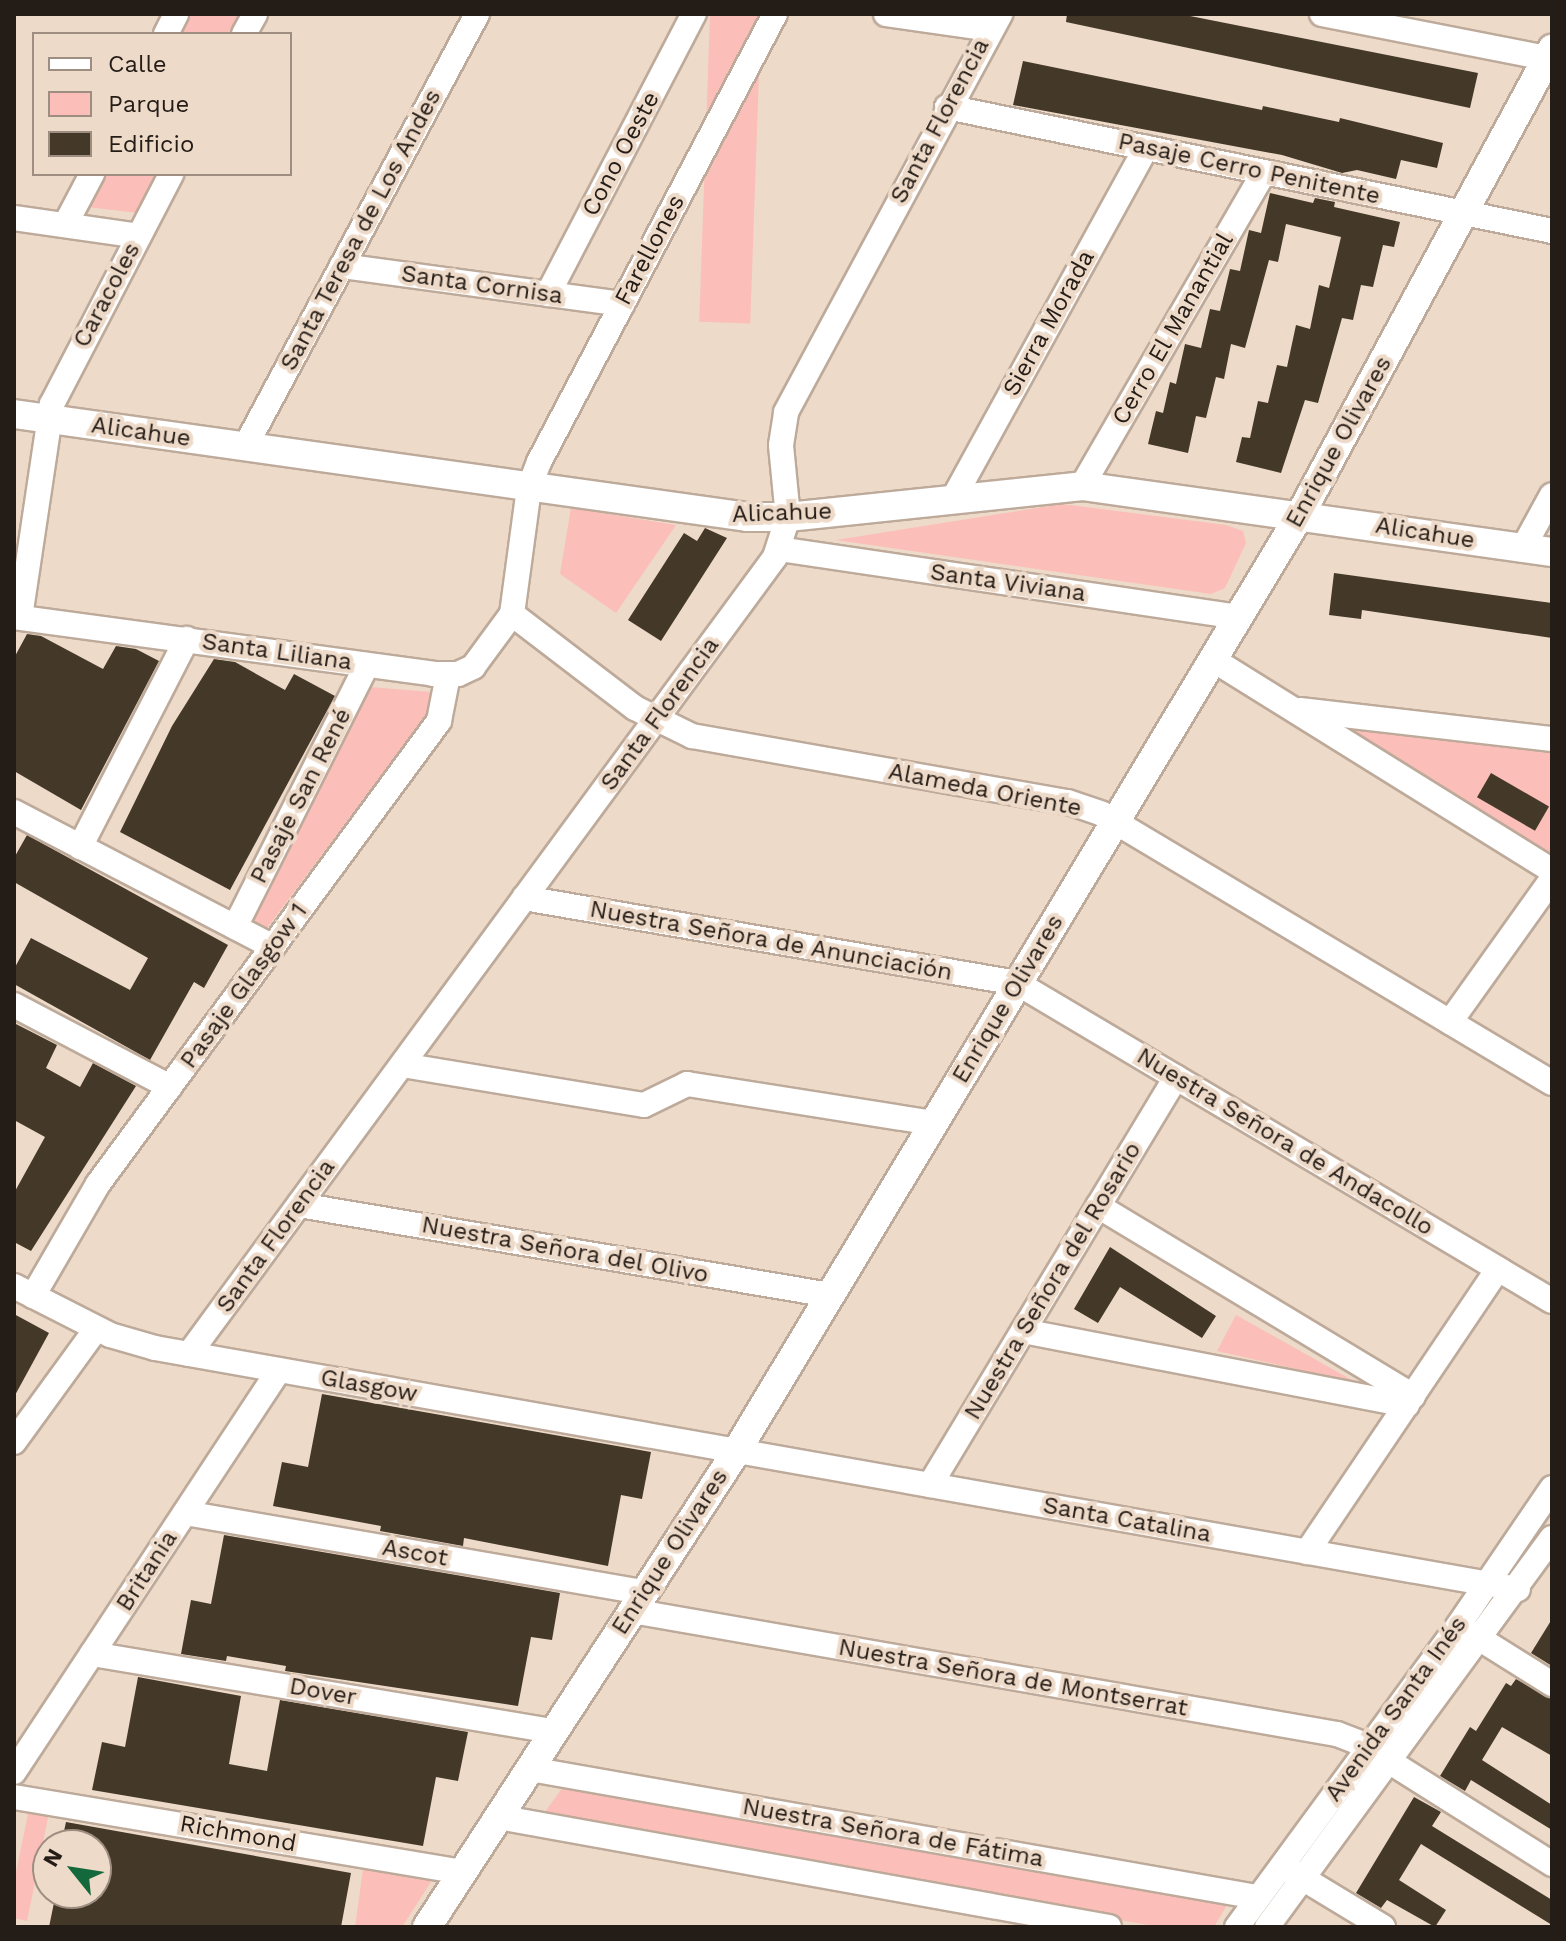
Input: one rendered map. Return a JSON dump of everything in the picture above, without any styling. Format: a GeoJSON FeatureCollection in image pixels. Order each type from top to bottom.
{"type":"FeatureCollection","features":[{"type":"Feature","properties":{"kind":"street"},"geometry":{"type":"LineString","coordinates":[[167,32],[176,14]]}},
{"type":"Feature","properties":{"kind":"street"},"geometry":{"type":"LineString","coordinates":[[245,32],[255,14]]}},
{"type":"Feature","properties":{"kind":"street","name":"Santa Teresa de Los Andes"},"geometry":{"type":"LineString","coordinates":[[245,447],[477,14]]}},
{"type":"Feature","properties":{"kind":"street","name":"Cono Oeste"},"geometry":{"type":"LineString","coordinates":[[548,294],[694,14]]}},
{"type":"Feature","properties":{"kind":"street","name":"Farellones"},"geometry":{"type":"LineString","coordinates":[[529,488],[775,14]]}},
{"type":"Feature","properties":{"kind":"street"},"geometry":{"type":"LineString","coordinates":[[886,14],[995,22]]}},
{"type":"Feature","properties":{"kind":"street"},"geometry":{"type":"LineString","coordinates":[[1322,14],[1550,56]]}},
{"type":"Feature","properties":{"kind":"street","name":"Santa Florencia"},"geometry":{"type":"LineString","coordinates":[[189,1354],[779,549],[788,517],[781,445],[786,412],[995,22]]}},
{"type":"Feature","properties":{"kind":"street","name":"Enrique Olivares"},"geometry":{"type":"LineString","coordinates":[[427,1927],[736,1452],[1300,515],[1550,56]]}},
{"type":"Feature","properties":{"kind":"street","name":"Pasaje Cerro Penitente"},"geometry":{"type":"LineString","coordinates":[[947,107],[1552,231]]}},
{"type":"Feature","properties":{"kind":"street","name":"Sierra Morada"},"geometry":{"type":"LineString","coordinates":[[953,499],[1146,148]]}},
{"type":"Feature","properties":{"kind":"street","name":"Cerro El Manantial"},"geometry":{"type":"LineString","coordinates":[[1082,486],[1264,172]]}},
{"type":"Feature","properties":{"kind":"street"},"geometry":{"type":"LineString","coordinates":[[65,225],[91,176]]}},
{"type":"Feature","properties":{"kind":"street","name":"Caracoles"},"geometry":{"type":"LineString","coordinates":[[17,617],[49,419],[59,387],[170,176]]}},
{"type":"Feature","properties":{"kind":"street"},"geometry":{"type":"LineString","coordinates":[[14,218],[139,236]]}},
{"type":"Feature","properties":{"kind":"street","name":"Santa Cornisa"},"geometry":{"type":"LineString","coordinates":[[342,266],[622,304]]}},
{"type":"Feature","properties":{"kind":"street","name":"Alicahue"},"geometry":{"type":"LineString","coordinates":[[14,414],[705,513],[788,517],[1082,486],[1552,552]]}},
{"type":"Feature","properties":{"kind":"street"},"geometry":{"type":"LineString","coordinates":[[448,675],[473,667],[512,614],[529,488]]}},
{"type":"Feature","properties":{"kind":"street"},"geometry":{"type":"LineString","coordinates":[[1523,548],[1552,495]]}},
{"type":"Feature","properties":{"kind":"street","name":"Santa Viviana"},"geometry":{"type":"LineString","coordinates":[[779,549],[1238,617]]}},
{"type":"Feature","properties":{"kind":"street","name":"Alameda Oriente"},"geometry":{"type":"LineString","coordinates":[[512,614],[655,720],[705,739],[1068,802],[1116,821],[1552,1083]]}},
{"type":"Feature","properties":{"kind":"street","name":"Santa Liliana"},"geometry":{"type":"LineString","coordinates":[[17,617],[448,675]]}},
{"type":"Feature","properties":{"kind":"street"},"geometry":{"type":"LineString","coordinates":[[80,847],[187,639]]}},
{"type":"Feature","properties":{"kind":"street"},"geometry":{"type":"LineString","coordinates":[[1212,659],[1552,871]]}},
{"type":"Feature","properties":{"kind":"street","name":"Pasaje San René"},"geometry":{"type":"LineString","coordinates":[[235,927],[367,665]]}},
{"type":"Feature","properties":{"kind":"street","name":"Pasaje Glasgow 1"},"geometry":{"type":"LineString","coordinates":[[23,1291],[439,721],[448,675]]}},
{"type":"Feature","properties":{"kind":"street"},"geometry":{"type":"LineString","coordinates":[[1294,709],[1552,739]]}},
{"type":"Feature","properties":{"kind":"street"},"geometry":{"type":"LineString","coordinates":[[14,812],[273,947]]}},
{"type":"Feature","properties":{"kind":"street"},"geometry":{"type":"LineString","coordinates":[[1450,1022],[1552,879]]}},
{"type":"Feature","properties":{"kind":"street","name":"Nuestra Señora de Anunciación"},"geometry":{"type":"LineString","coordinates":[[524,898],[1017,983]]}},
{"type":"Feature","properties":{"kind":"street","name":"Nuestra Señora de Andacollo"},"geometry":{"type":"LineString","coordinates":[[1017,983],[1552,1301]]}},
{"type":"Feature","properties":{"kind":"street"},"geometry":{"type":"LineString","coordinates":[[14,1005],[170,1087]]}},
{"type":"Feature","properties":{"kind":"street"},"geometry":{"type":"LineString","coordinates":[[402,1065],[644,1105],[692,1084],[934,1123]]}},
{"type":"Feature","properties":{"kind":"street","name":"Nuestra Señora del Rosario"},"geometry":{"type":"LineString","coordinates":[[930,1485],[1176,1077]]}},
{"type":"Feature","properties":{"kind":"street","name":"Nuestra Señora del Olivo"},"geometry":{"type":"LineString","coordinates":[[299,1205],[830,1295]]}},
{"type":"Feature","properties":{"kind":"street"},"geometry":{"type":"LineString","coordinates":[[1098,1206],[1378,1375],[1410,1400]]}},
{"type":"Feature","properties":{"kind":"street"},"geometry":{"type":"LineString","coordinates":[[1307,1552],[1498,1269]]}},
{"type":"Feature","properties":{"kind":"street","name":"Glasgow"},"geometry":{"type":"LineString","coordinates":[[23,1291],[123,1341],[736,1452]]}},
{"type":"Feature","properties":{"kind":"street"},"geometry":{"type":"LineString","coordinates":[[14,1442],[96,1329]]}},
{"type":"Feature","properties":{"kind":"street"},"geometry":{"type":"LineString","coordinates":[[1023,1331],[1367,1397],[1410,1400]]}},
{"type":"Feature","properties":{"kind":"street","name":"Britania"},"geometry":{"type":"LineString","coordinates":[[14,1772],[279,1370]]}},
{"type":"Feature","properties":{"kind":"street"},"geometry":{"type":"LineString","coordinates":[[1367,1397],[1377,1388],[1378,1375]]}},
{"type":"Feature","properties":{"kind":"street","name":"Santa Catalina"},"geometry":{"type":"LineString","coordinates":[[736,1452],[1518,1589]]}},
{"type":"Feature","properties":{"kind":"street","name":"Avenida Santa Inés"},"geometry":{"type":"LineString","coordinates":[[1267,1927],[1291,1871],[1367,1748],[1458,1626],[1552,1488]]}},
{"type":"Feature","properties":{"kind":"street","name":"Ascot"},"geometry":{"type":"LineString","coordinates":[[185,1513],[638,1601]]}},
{"type":"Feature","properties":{"kind":"street","name":"Avenida Santa Inés"},"geometry":{"type":"LineString","coordinates":[[1237,1927],[1257,1897],[1291,1871],[1388,1763],[1481,1640],[1552,1538]]}},
{"type":"Feature","properties":{"kind":"street","name":"Nuestra Señora de Montserrat"},"geometry":{"type":"LineString","coordinates":[[638,1601],[1337,1734],[1367,1748],[1552,1864]]}},
{"type":"Feature","properties":{"kind":"street"},"geometry":{"type":"LineString","coordinates":[[1458,1626],[1552,1684]]}},
{"type":"Feature","properties":{"kind":"street","name":"Dover"},"geometry":{"type":"LineString","coordinates":[[92,1654],[554,1731]]}},
{"type":"Feature","properties":{"kind":"street","name":"Nuestra Señora de Fátima"},"geometry":{"type":"LineString","coordinates":[[530,1769],[1257,1897]]}},
{"type":"Feature","properties":{"kind":"street","name":"Richmond"},"geometry":{"type":"LineString","coordinates":[[14,1797],[462,1872]]}},
{"type":"Feature","properties":{"kind":"street"},"geometry":{"type":"LineString","coordinates":[[498,1817],[1109,1927]]}},
{"type":"Feature","properties":{"kind":"street"},"geometry":{"type":"LineString","coordinates":[[1291,1871],[1383,1927]]}},
{"type":"Feature","properties":{"kind":"green space"},"geometry":{"type":"Polygon","coordinates":[[[191,14],[244,14],[234,32],[181,32],[191,14]]]}},
{"type":"Feature","properties":{"kind":"green space"},"geometry":{"type":"Polygon","coordinates":[[[710,14],[761,16],[750,324],[699,322],[710,14]]]}},
{"type":"Feature","properties":{"kind":"green space"},"geometry":{"type":"Polygon","coordinates":[[[103,176],[157,176],[138,213],[87,207],[103,176]]]}},
{"type":"Feature","properties":{"kind":"green space"},"geometry":{"type":"Polygon","coordinates":[[[1062,504],[1226,525],[1243,531],[1246,543],[1225,588],[1211,594],[836,540],[1062,504]]]}},
{"type":"Feature","properties":{"kind":"green space"},"geometry":{"type":"Polygon","coordinates":[[[571,508],[676,525],[616,613],[560,574],[571,508]]]}},
{"type":"Feature","properties":{"kind":"green space"},"geometry":{"type":"Polygon","coordinates":[[[369,687],[432,692],[435,703],[267,928],[248,918],[369,687]]]}},
{"type":"Feature","properties":{"kind":"green space"},"geometry":{"type":"Polygon","coordinates":[[[1345,727],[1552,747],[1552,857],[1549,857],[1345,727]]]}},
{"type":"Feature","properties":{"kind":"green space"},"geometry":{"type":"Polygon","coordinates":[[[1236,1315],[1357,1383],[1217,1351],[1236,1315]]]}},
{"type":"Feature","properties":{"kind":"green space"},"geometry":{"type":"Polygon","coordinates":[[[563,1787],[1230,1900],[1214,1927],[1160,1927],[540,1819],[563,1787]]]}},
{"type":"Feature","properties":{"kind":"green space"},"geometry":{"type":"Polygon","coordinates":[[[29,1809],[49,1813],[46,1829],[32,1829],[32,1896],[27,1921],[14,1918],[14,1882],[29,1809]]]}},
{"type":"Feature","properties":{"kind":"green space"},"geometry":{"type":"Polygon","coordinates":[[[364,1862],[436,1874],[402,1927],[355,1927],[364,1862]]]}},
{"type":"Feature","properties":{"kind":"building"},"geometry":{"type":"Polygon","coordinates":[[[1067,14],[1180,14],[1478,73],[1470,108],[1066,22],[1067,14]]]}},
{"type":"Feature","properties":{"kind":"building"},"geometry":{"type":"Polygon","coordinates":[[[1023,61],[1262,110],[1263,106],[1339,122],[1340,118],[1443,143],[1437,168],[1401,160],[1396,179],[1357,170],[1342,173],[1282,155],[1013,105],[1023,61]]]}},
{"type":"Feature","properties":{"kind":"building"},"geometry":{"type":"Polygon","coordinates":[[[1270,193],[1313,203],[1315,198],[1335,202],[1334,207],[1400,222],[1394,247],[1383,245],[1373,287],[1361,285],[1353,320],[1342,318],[1318,403],[1305,400],[1281,473],[1236,462],[1242,437],[1250,438],[1258,401],[1268,403],[1277,365],[1287,367],[1296,325],[1310,329],[1319,285],[1329,288],[1341,237],[1286,224],[1278,262],[1269,260],[1245,348],[1231,344],[1224,379],[1216,377],[1206,418],[1196,416],[1188,453],[1148,444],[1156,411],[1163,413],[1170,382],[1176,384],[1185,344],[1201,348],[1210,309],[1220,311],[1230,269],[1240,271],[1249,230],[1261,233],[1270,193]]]}},
{"type":"Feature","properties":{"kind":"building"},"geometry":{"type":"Polygon","coordinates":[[[705,528],[727,538],[661,641],[628,620],[684,533],[697,541],[705,528]]]}},
{"type":"Feature","properties":{"kind":"building"},"geometry":{"type":"Polygon","coordinates":[[[1334,573],[1552,603],[1552,638],[1362,610],[1361,619],[1329,615],[1334,573]]]}},
{"type":"Feature","properties":{"kind":"building"},"geometry":{"type":"Polygon","coordinates":[[[27,634],[41,636],[103,669],[116,646],[136,649],[159,661],[81,810],[14,771],[14,658],[27,634]]]}},
{"type":"Feature","properties":{"kind":"building"},"geometry":{"type":"Polygon","coordinates":[[[214,659],[235,662],[285,690],[294,674],[335,696],[230,890],[120,832],[172,726],[214,659]]]}},
{"type":"Feature","properties":{"kind":"building"},"geometry":{"type":"Polygon","coordinates":[[[1491,773],[1549,807],[1535,831],[1477,797],[1491,773]]]}},
{"type":"Feature","properties":{"kind":"building"},"geometry":{"type":"Polygon","coordinates":[[[27,835],[228,945],[204,988],[194,982],[150,1060],[14,984],[14,969],[31,938],[130,990],[148,958],[14,882],[14,858],[27,835]]]}},
{"type":"Feature","properties":{"kind":"building"},"geometry":{"type":"Polygon","coordinates":[[[14,1023],[57,1045],[46,1068],[80,1087],[93,1063],[136,1086],[31,1251],[14,1242],[14,1193],[45,1137],[14,1120],[14,1023]]]}},
{"type":"Feature","properties":{"kind":"building"},"geometry":{"type":"Polygon","coordinates":[[[1110,1247],[1216,1316],[1202,1338],[1120,1287],[1098,1323],[1074,1309],[1110,1247]]]}},
{"type":"Feature","properties":{"kind":"building"},"geometry":{"type":"Polygon","coordinates":[[[14,1314],[49,1333],[14,1397],[14,1314]]]}},
{"type":"Feature","properties":{"kind":"building"},"geometry":{"type":"Polygon","coordinates":[[[322,1394],[651,1452],[642,1499],[621,1495],[608,1566],[464,1538],[463,1546],[380,1531],[381,1526],[273,1506],[282,1462],[308,1467],[322,1394]]]}},
{"type":"Feature","properties":{"kind":"building"},"geometry":{"type":"Polygon","coordinates":[[[224,1535],[560,1593],[552,1640],[531,1637],[518,1706],[285,1671],[286,1666],[227,1656],[226,1661],[181,1654],[191,1600],[211,1604],[224,1535]]]}},
{"type":"Feature","properties":{"kind":"building"},"geometry":{"type":"Polygon","coordinates":[[[1552,1619],[1552,1666],[1531,1653],[1552,1619]]]}},
{"type":"Feature","properties":{"kind":"building"},"geometry":{"type":"Polygon","coordinates":[[[138,1677],[241,1696],[229,1764],[267,1771],[280,1700],[468,1732],[458,1781],[436,1777],[423,1846],[92,1790],[102,1742],[125,1747],[138,1677]]]}},
{"type":"Feature","properties":{"kind":"building"},"geometry":{"type":"Polygon","coordinates":[[[1516,1679],[1552,1699],[1552,1756],[1502,1727],[1482,1760],[1552,1805],[1552,1830],[1471,1780],[1465,1791],[1440,1776],[1470,1727],[1476,1731],[1506,1683],[1511,1686],[1516,1679]]]}},
{"type":"Feature","properties":{"kind":"building"},"geometry":{"type":"Polygon","coordinates":[[[1414,1797],[1441,1812],[1432,1826],[1552,1900],[1552,1925],[1421,1844],[1399,1880],[1446,1910],[1435,1927],[1387,1900],[1381,1908],[1356,1893],[1414,1797]]]}},
{"type":"Feature","properties":{"kind":"building"},"geometry":{"type":"Polygon","coordinates":[[[66,1822],[105,1829],[64,1829],[66,1822]]]}},
{"type":"Feature","properties":{"kind":"building"},"geometry":{"type":"Polygon","coordinates":[[[112,1830],[351,1873],[341,1927],[49,1927],[53,1909],[112,1909],[112,1830]]]}}]}
